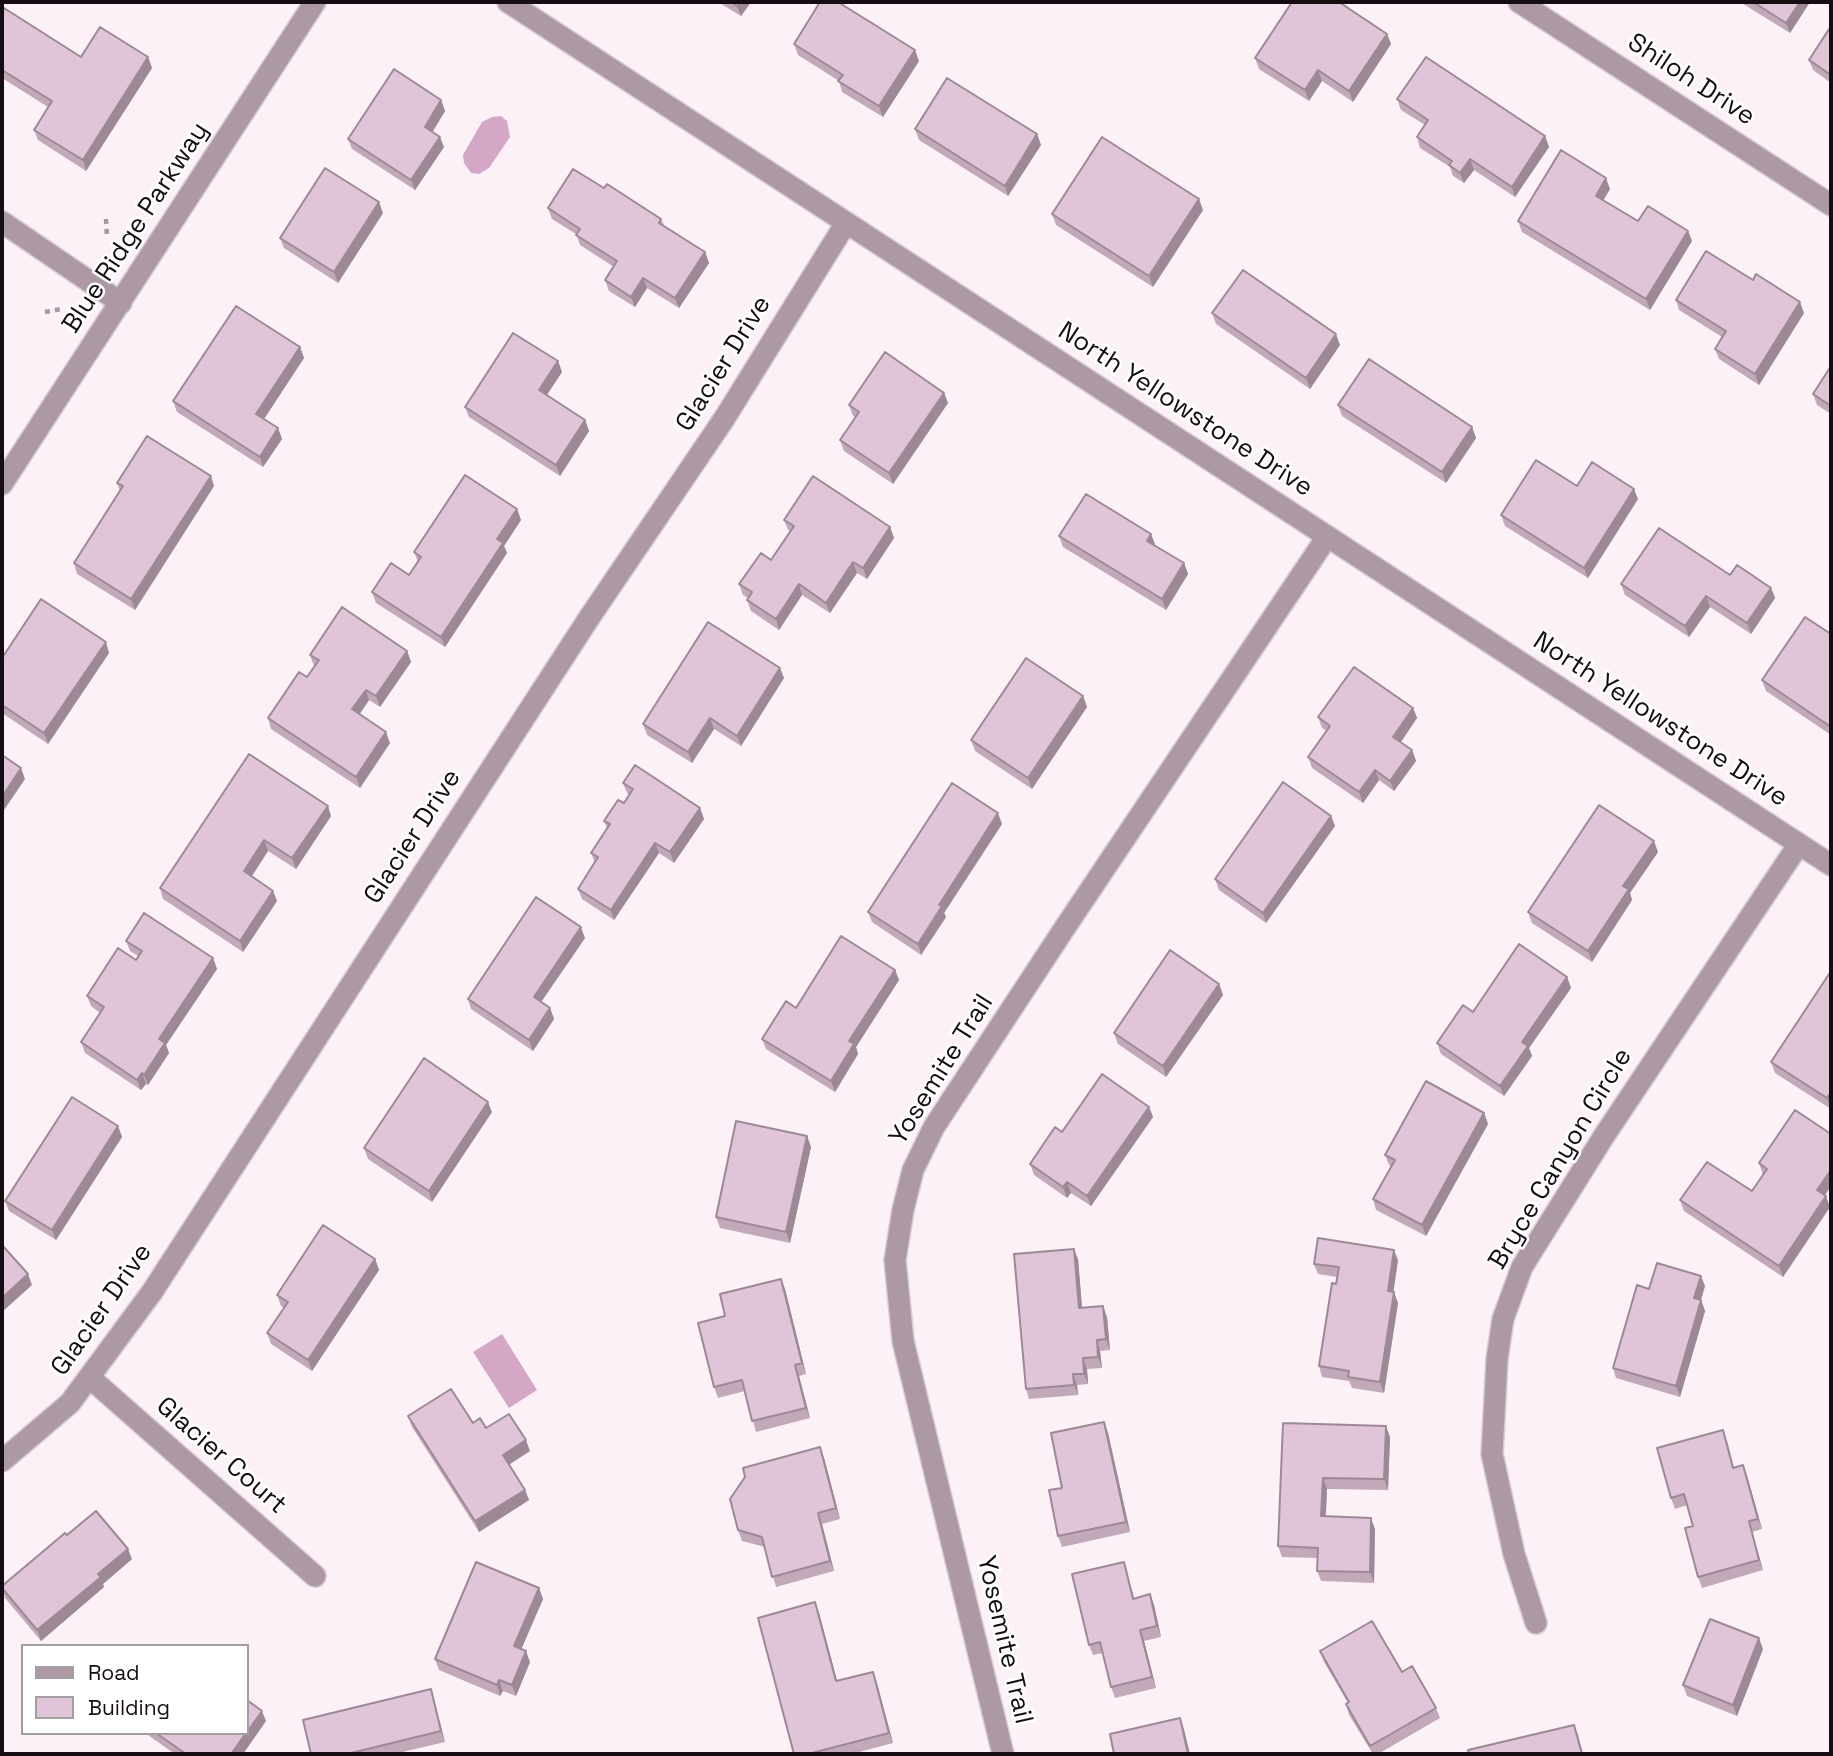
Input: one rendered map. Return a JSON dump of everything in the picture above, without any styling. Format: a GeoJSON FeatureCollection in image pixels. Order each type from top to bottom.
{"type":"FeatureCollection","features":[{"type":"Feature","properties":{"kind":"street","name":"Blue Ridge Parkway"},"geometry":{"type":"LineString","coordinates":[[2,484],[315,2]]}},
{"type":"Feature","properties":{"kind":"street","name":"North Yellowstone Drive"},"geometry":{"type":"LineString","coordinates":[[508,2],[1831,865]]}},
{"type":"Feature","properties":{"kind":"street","name":"Shiloh Drive"},"geometry":{"type":"LineString","coordinates":[[1519,2],[1831,205]]}},
{"type":"Feature","properties":{"kind":"street"},"geometry":{"type":"LineString","coordinates":[[2,222],[121,303]]}},
{"type":"Feature","properties":{"kind":"street","name":"Glacier Drive"},"geometry":{"type":"LineString","coordinates":[[2,1461],[70,1404],[152,1292],[589,618],[723,419],[846,223]]}},
{"type":"Feature","properties":{"kind":"street","name":"Yosemite Trail"},"geometry":{"type":"LineString","coordinates":[[1003,1754],[904,1341],[895,1260],[913,1170],[934,1127],[1327,537]]}},
{"type":"Feature","properties":{"kind":"street","name":"Bryce Canyon Circle"},"geometry":{"type":"LineString","coordinates":[[1536,1623],[1514,1554],[1492,1454],[1497,1359],[1506,1310],[1522,1267],[1604,1136],[1799,844]]}},
{"type":"Feature","properties":{"kind":"street","name":"Glacier Court"},"geometry":{"type":"LineString","coordinates":[[89,1377],[315,1576]]}},
{"type":"Feature","properties":{"kind":"path"},"geometry":{"type":"LineString","coordinates":[[106,219],[107,238]]}},
{"type":"Feature","properties":{"kind":"path"},"geometry":{"type":"LineString","coordinates":[[45,312],[61,309]]}},
{"type":"Feature","properties":{"kind":"shaded area"},"geometry":{"type":"Polygon","coordinates":[[[501,116],[507,121],[510,137],[489,168],[479,174],[471,173],[464,163],[463,155],[482,122],[501,116]]]}},
{"type":"Feature","properties":{"kind":"shaded area"},"geometry":{"type":"Polygon","coordinates":[[[502,1334],[537,1390],[509,1408],[473,1352],[502,1334]]]}},
{"type":"Feature","properties":{"kind":"building"},"geometry":{"type":"Polygon","coordinates":[[[820,2],[838,2],[915,50],[879,106],[838,81],[843,75],[794,44],[820,2]]]}},
{"type":"Feature","properties":{"kind":"building"},"geometry":{"type":"Polygon","coordinates":[[[1292,2],[1339,2],[1387,34],[1349,91],[1318,70],[1305,90],[1255,58],[1292,2]]]}},
{"type":"Feature","properties":{"kind":"building"},"geometry":{"type":"Polygon","coordinates":[[[1753,2],[1800,2],[1786,23],[1753,2]]]}},
{"type":"Feature","properties":{"kind":"building"},"geometry":{"type":"Polygon","coordinates":[[[4,8],[81,57],[100,27],[148,57],[83,160],[34,130],[52,101],[2,70],[4,8]]]}},
{"type":"Feature","properties":{"kind":"building"},"geometry":{"type":"Polygon","coordinates":[[[1831,26],[1831,75],[1809,60],[1831,26]]]}},
{"type":"Feature","properties":{"kind":"building"},"geometry":{"type":"Polygon","coordinates":[[[1426,57],[1545,136],[1512,187],[1470,159],[1460,173],[1449,165],[1452,161],[1417,137],[1428,120],[1397,99],[1426,57]]]}},
{"type":"Feature","properties":{"kind":"building"},"geometry":{"type":"Polygon","coordinates":[[[394,69],[441,100],[425,127],[440,137],[411,180],[348,139],[394,69]]]}},
{"type":"Feature","properties":{"kind":"building"},"geometry":{"type":"Polygon","coordinates":[[[947,78],[1037,134],[1005,186],[915,129],[947,78]]]}},
{"type":"Feature","properties":{"kind":"building"},"geometry":{"type":"Polygon","coordinates":[[[1102,137],[1199,199],[1149,276],[1052,214],[1102,137]]]}},
{"type":"Feature","properties":{"kind":"building"},"geometry":{"type":"Polygon","coordinates":[[[1561,150],[1606,178],[1596,196],[1638,221],[1648,206],[1688,231],[1646,299],[1518,221],[1561,150]]]}},
{"type":"Feature","properties":{"kind":"building"},"geometry":{"type":"Polygon","coordinates":[[[325,168],[379,202],[334,272],[280,238],[325,168]]]}},
{"type":"Feature","properties":{"kind":"building"},"geometry":{"type":"Polygon","coordinates":[[[573,169],[604,188],[607,184],[661,219],[659,223],[705,252],[675,298],[643,278],[631,297],[605,280],[617,261],[576,235],[580,229],[548,208],[573,169]]]}},
{"type":"Feature","properties":{"kind":"building"},"geometry":{"type":"Polygon","coordinates":[[[1706,251],[1753,280],[1756,274],[1800,302],[1755,374],[1715,349],[1726,331],[1676,300],[1706,251]]]}},
{"type":"Feature","properties":{"kind":"building"},"geometry":{"type":"Polygon","coordinates":[[[1243,270],[1336,334],[1306,378],[1212,313],[1243,270]]]}},
{"type":"Feature","properties":{"kind":"building"},"geometry":{"type":"Polygon","coordinates":[[[236,306],[300,347],[256,414],[278,428],[260,457],[173,401],[236,306]]]}},
{"type":"Feature","properties":{"kind":"building"},"geometry":{"type":"Polygon","coordinates":[[[513,333],[558,361],[539,390],[585,420],[556,465],[465,407],[513,333]]]}},
{"type":"Feature","properties":{"kind":"building"},"geometry":{"type":"Polygon","coordinates":[[[885,352],[944,393],[889,473],[840,440],[859,412],[849,405],[885,352]]]}},
{"type":"Feature","properties":{"kind":"building"},"geometry":{"type":"Polygon","coordinates":[[[1369,359],[1472,427],[1442,472],[1338,405],[1369,359]]]}},
{"type":"Feature","properties":{"kind":"building"},"geometry":{"type":"Polygon","coordinates":[[[1831,366],[1831,406],[1813,394],[1831,366]]]}},
{"type":"Feature","properties":{"kind":"building"},"geometry":{"type":"Polygon","coordinates":[[[147,436],[211,476],[131,599],[74,563],[123,486],[117,483],[147,436]]]}},
{"type":"Feature","properties":{"kind":"building"},"geometry":{"type":"Polygon","coordinates":[[[1536,460],[1577,486],[1592,462],[1634,489],[1584,568],[1501,515],[1536,460]]]}},
{"type":"Feature","properties":{"kind":"building"},"geometry":{"type":"Polygon","coordinates":[[[465,475],[517,509],[497,539],[503,543],[441,637],[372,592],[391,563],[409,575],[421,557],[414,552],[465,475]]]}},
{"type":"Feature","properties":{"kind":"building"},"geometry":{"type":"Polygon","coordinates":[[[813,476],[890,527],[863,568],[853,562],[826,603],[799,584],[776,619],[747,600],[752,592],[739,584],[761,553],[771,560],[794,526],[784,520],[813,476]]]}},
{"type":"Feature","properties":{"kind":"building"},"geometry":{"type":"Polygon","coordinates":[[[1086,494],[1151,534],[1147,541],[1184,563],[1162,599],[1059,536],[1086,494]]]}},
{"type":"Feature","properties":{"kind":"building"},"geometry":{"type":"Polygon","coordinates":[[[1659,528],[1730,575],[1737,565],[1771,588],[1747,623],[1706,596],[1685,626],[1621,584],[1659,528]]]}},
{"type":"Feature","properties":{"kind":"building"},"geometry":{"type":"Polygon","coordinates":[[[41,599],[106,642],[44,733],[2,705],[2,658],[41,599]]]}},
{"type":"Feature","properties":{"kind":"building"},"geometry":{"type":"Polygon","coordinates":[[[342,607],[407,651],[376,696],[366,690],[352,709],[386,732],[356,777],[268,718],[299,672],[307,677],[319,660],[310,655],[342,607]]]}},
{"type":"Feature","properties":{"kind":"building"},"geometry":{"type":"Polygon","coordinates":[[[1805,617],[1831,634],[1831,727],[1762,680],[1805,617]]]}},
{"type":"Feature","properties":{"kind":"building"},"geometry":{"type":"Polygon","coordinates":[[[708,622],[780,668],[737,736],[710,718],[688,752],[643,724],[708,622]]]}},
{"type":"Feature","properties":{"kind":"building"},"geometry":{"type":"Polygon","coordinates":[[[1026,658],[1083,696],[1028,778],[971,740],[1026,658]]]}},
{"type":"Feature","properties":{"kind":"building"},"geometry":{"type":"Polygon","coordinates":[[[1354,667],[1413,708],[1393,737],[1412,750],[1390,781],[1375,770],[1359,792],[1308,757],[1330,726],[1318,717],[1354,667]]]}},
{"type":"Feature","properties":{"kind":"building"},"geometry":{"type":"Polygon","coordinates":[[[249,754],[328,806],[292,858],[264,840],[244,871],[273,891],[240,941],[160,888],[249,754]]]}},
{"type":"Feature","properties":{"kind":"building"},"geometry":{"type":"Polygon","coordinates":[[[2,755],[21,768],[2,797],[2,755]]]}},
{"type":"Feature","properties":{"kind":"building"},"geometry":{"type":"Polygon","coordinates":[[[635,765],[700,808],[670,852],[655,843],[611,910],[578,889],[598,857],[591,853],[610,824],[604,821],[618,800],[624,803],[633,789],[623,783],[635,765]]]}},
{"type":"Feature","properties":{"kind":"building"},"geometry":{"type":"Polygon","coordinates":[[[1283,782],[1331,816],[1263,913],[1215,879],[1283,782]]]}},
{"type":"Feature","properties":{"kind":"building"},"geometry":{"type":"Polygon","coordinates":[[[952,783],[998,813],[939,905],[942,906],[918,944],[868,912],[952,783]]]}},
{"type":"Feature","properties":{"kind":"building"},"geometry":{"type":"Polygon","coordinates":[[[1599,805],[1654,841],[1623,886],[1629,889],[1588,951],[1528,912],[1599,805]]]}},
{"type":"Feature","properties":{"kind":"building"},"geometry":{"type":"Polygon","coordinates":[[[536,897],[581,927],[534,997],[550,1008],[529,1040],[468,999],[536,897]]]}},
{"type":"Feature","properties":{"kind":"building"},"geometry":{"type":"Polygon","coordinates":[[[144,913],[213,958],[159,1039],[165,1043],[144,1075],[142,1073],[137,1080],[81,1042],[104,1007],[87,996],[118,948],[136,960],[142,951],[126,941],[144,913]]]}},
{"type":"Feature","properties":{"kind":"building"},"geometry":{"type":"Polygon","coordinates":[[[841,936],[895,970],[849,1041],[854,1044],[831,1081],[762,1039],[786,1001],[796,1008],[841,936]]]}},
{"type":"Feature","properties":{"kind":"building"},"geometry":{"type":"Polygon","coordinates":[[[1519,944],[1567,977],[1522,1042],[1528,1046],[1500,1086],[1437,1043],[1463,1005],[1473,1012],[1519,944]]]}},
{"type":"Feature","properties":{"kind":"building"},"geometry":{"type":"Polygon","coordinates":[[[1170,950],[1219,984],[1163,1066],[1114,1033],[1170,950]]]}},
{"type":"Feature","properties":{"kind":"building"},"geometry":{"type":"Polygon","coordinates":[[[1831,971],[1831,1092],[1827,1098],[1771,1062],[1831,971]]]}},
{"type":"Feature","properties":{"kind":"building"},"geometry":{"type":"Polygon","coordinates":[[[424,1058],[488,1102],[429,1191],[364,1148],[424,1058]]]}},
{"type":"Feature","properties":{"kind":"building"},"geometry":{"type":"Polygon","coordinates":[[[1102,1074],[1149,1107],[1087,1196],[1067,1182],[1063,1187],[1030,1164],[1055,1127],[1062,1132],[1102,1074]]]}},
{"type":"Feature","properties":{"kind":"building"},"geometry":{"type":"Polygon","coordinates":[[[1426,1081],[1484,1113],[1422,1225],[1373,1199],[1395,1160],[1385,1155],[1426,1081]]]}},
{"type":"Feature","properties":{"kind":"building"},"geometry":{"type":"Polygon","coordinates":[[[72,1097],[118,1126],[52,1230],[5,1201],[72,1097]]]}},
{"type":"Feature","properties":{"kind":"building"},"geometry":{"type":"Polygon","coordinates":[[[1795,1110],[1831,1134],[1831,1170],[1817,1190],[1826,1196],[1779,1266],[1680,1200],[1707,1162],[1752,1191],[1767,1169],[1759,1163],[1795,1110]]]}},
{"type":"Feature","properties":{"kind":"building"},"geometry":{"type":"Polygon","coordinates":[[[736,1121],[807,1136],[786,1232],[716,1217],[736,1121]]]}},
{"type":"Feature","properties":{"kind":"building"},"geometry":{"type":"Polygon","coordinates":[[[323,1225],[375,1259],[308,1360],[267,1333],[288,1302],[277,1295],[323,1225]]]}},
{"type":"Feature","properties":{"kind":"building"},"geometry":{"type":"Polygon","coordinates":[[[1318,1238],[1394,1250],[1388,1291],[1394,1292],[1380,1382],[1348,1377],[1349,1371],[1319,1366],[1332,1283],[1336,1284],[1339,1267],[1314,1264],[1318,1238]]]}},
{"type":"Feature","properties":{"kind":"building"},"geometry":{"type":"Polygon","coordinates":[[[2,1245],[28,1274],[2,1298],[2,1245]]]}},
{"type":"Feature","properties":{"kind":"building"},"geometry":{"type":"Polygon","coordinates":[[[1074,1249],[1079,1308],[1103,1306],[1106,1339],[1097,1340],[1098,1357],[1083,1358],[1084,1374],[1073,1374],[1074,1385],[1026,1389],[1014,1254],[1074,1249]]]}},
{"type":"Feature","properties":{"kind":"building"},"geometry":{"type":"Polygon","coordinates":[[[1657,1263],[1701,1276],[1694,1298],[1701,1300],[1676,1386],[1613,1368],[1637,1285],[1649,1289],[1657,1263]]]}},
{"type":"Feature","properties":{"kind":"building"},"geometry":{"type":"Polygon","coordinates":[[[781,1279],[802,1363],[795,1365],[806,1408],[752,1421],[742,1380],[714,1387],[698,1323],[725,1316],[720,1294],[781,1279]]]}},
{"type":"Feature","properties":{"kind":"building"},"geometry":{"type":"Polygon","coordinates":[[[451,1389],[473,1423],[480,1418],[486,1428],[509,1414],[526,1440],[503,1455],[525,1490],[475,1521],[408,1416],[451,1389]]]}},
{"type":"Feature","properties":{"kind":"building"},"geometry":{"type":"Polygon","coordinates":[[[1104,1422],[1126,1522],[1058,1536],[1049,1490],[1062,1488],[1051,1433],[1104,1422]]]}},
{"type":"Feature","properties":{"kind":"building"},"geometry":{"type":"Polygon","coordinates":[[[1283,1423],[1386,1426],[1384,1479],[1323,1478],[1321,1516],[1371,1518],[1370,1572],[1317,1571],[1318,1548],[1278,1546],[1283,1423]]]}},
{"type":"Feature","properties":{"kind":"building"},"geometry":{"type":"Polygon","coordinates":[[[1723,1430],[1733,1468],[1743,1465],[1758,1519],[1749,1521],[1759,1560],[1698,1577],[1685,1528],[1693,1526],[1684,1494],[1671,1498],[1657,1448],[1723,1430]]]}},
{"type":"Feature","properties":{"kind":"building"},"geometry":{"type":"Polygon","coordinates":[[[820,1447],[836,1508],[818,1513],[830,1561],[772,1577],[762,1537],[738,1530],[730,1499],[745,1477],[743,1468],[820,1447]]]}},
{"type":"Feature","properties":{"kind":"building"},"geometry":{"type":"Polygon","coordinates":[[[96,1511],[128,1549],[98,1574],[101,1577],[37,1630],[2,1586],[65,1533],[67,1535],[96,1511]]]}},
{"type":"Feature","properties":{"kind":"building"},"geometry":{"type":"Polygon","coordinates":[[[476,1562],[539,1588],[514,1646],[526,1651],[512,1685],[499,1680],[497,1685],[435,1659],[476,1562]]]}},
{"type":"Feature","properties":{"kind":"building"},"geometry":{"type":"Polygon","coordinates":[[[1124,1562],[1133,1599],[1150,1594],[1157,1626],[1140,1630],[1152,1677],[1111,1687],[1100,1642],[1089,1645],[1072,1574],[1124,1562]]]}},
{"type":"Feature","properties":{"kind":"building"},"geometry":{"type":"Polygon","coordinates":[[[815,1602],[836,1681],[873,1672],[889,1733],[808,1754],[794,1754],[758,1618],[815,1602]]]}},
{"type":"Feature","properties":{"kind":"building"},"geometry":{"type":"Polygon","coordinates":[[[1710,1619],[1759,1638],[1733,1705],[1683,1685],[1710,1619]]]}},
{"type":"Feature","properties":{"kind":"building"},"geometry":{"type":"Polygon","coordinates":[[[1372,1621],[1402,1672],[1412,1666],[1436,1708],[1370,1746],[1320,1651],[1372,1621]]]}},
{"type":"Feature","properties":{"kind":"building"},"geometry":{"type":"Polygon","coordinates":[[[431,1689],[441,1731],[347,1754],[311,1754],[303,1720],[431,1689]]]}},
{"type":"Feature","properties":{"kind":"building"},"geometry":{"type":"Polygon","coordinates":[[[248,1701],[262,1711],[248,1731],[248,1701]]]}},
{"type":"Feature","properties":{"kind":"building"},"geometry":{"type":"Polygon","coordinates":[[[1180,1718],[1188,1754],[1114,1754],[1110,1734],[1180,1718]]]}},
{"type":"Feature","properties":{"kind":"building"},"geometry":{"type":"Polygon","coordinates":[[[1574,1725],[1582,1754],[1469,1754],[1468,1750],[1574,1725]]]}},
{"type":"Feature","properties":{"kind":"building"},"geometry":{"type":"Polygon","coordinates":[[[159,1735],[245,1735],[231,1754],[186,1754],[159,1735]]]}}]}
